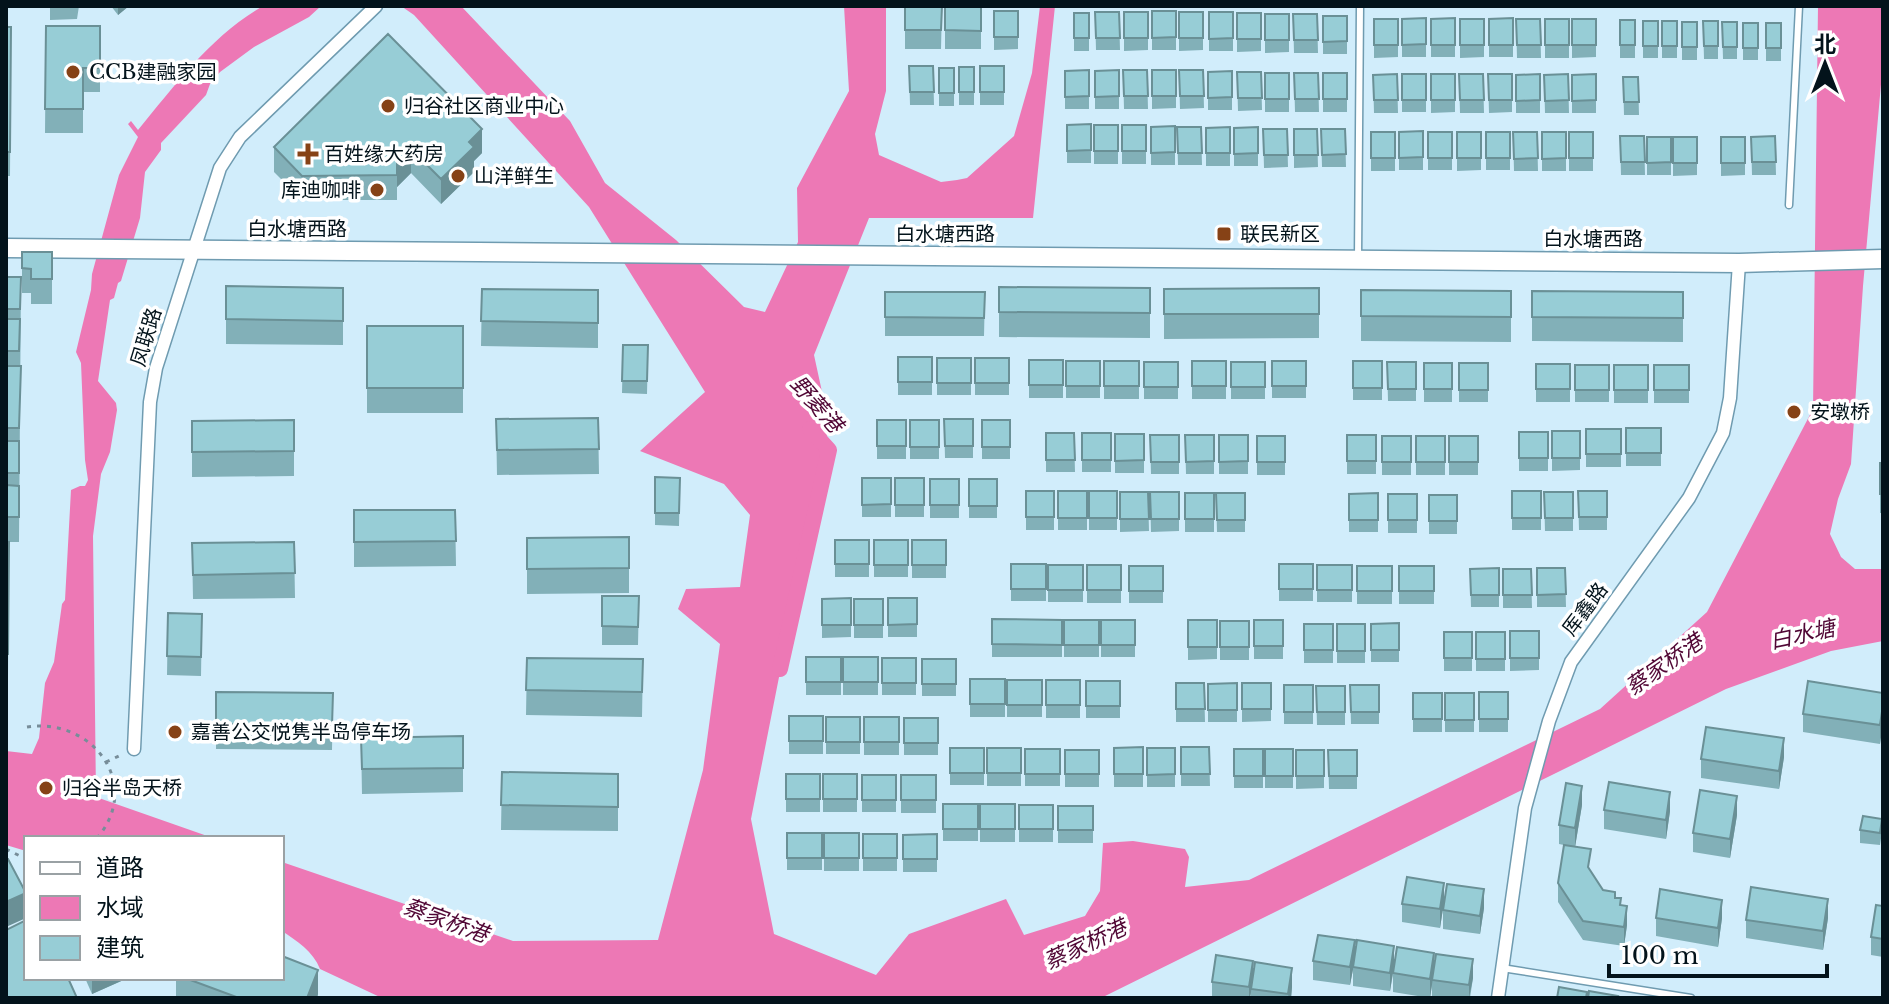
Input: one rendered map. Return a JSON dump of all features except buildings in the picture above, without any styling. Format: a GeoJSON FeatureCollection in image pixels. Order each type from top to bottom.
{"type":"FeatureCollection","features":[{"type":"Feature","properties":{"kind":"street","name":"凤联路"},"geometry":{"type":"LineString","coordinates":[[134,749],[150,402],[156,368],[220,168],[240,137],[376,6]]}},
{"type":"Feature","properties":{"kind":"street","name":"白水塘西路"},"geometry":{"type":"LineString","coordinates":[[6,248],[1739,263],[1877,259]]}},
{"type":"Feature","properties":{"kind":"street","name":"厍鑫路"},"geometry":{"type":"LineString","coordinates":[[1498,998],[1525,808],[1549,721],[1571,662],[1689,498],[1723,433],[1730,398],[1739,263]]}},
{"type":"Feature","properties":{"kind":"lane"},"geometry":{"type":"LineString","coordinates":[[1358,259],[1360,6]]}},
{"type":"Feature","properties":{"kind":"lane"},"geometry":{"type":"LineString","coordinates":[[1789,205],[1799,6]]}},
{"type":"Feature","properties":{"kind":"lane"},"geometry":{"type":"LineString","coordinates":[[1502,968],[1691,998]]}},
{"type":"Feature","properties":{"kind":"path"},"geometry":{"type":"LineString","coordinates":[[27,727],[41,725],[69,729],[93,744],[106,762],[113,780],[112,808],[98,836]]}},
{"type":"Feature","properties":{"kind":"path"},"geometry":{"type":"LineString","coordinates":[[106,762],[134,749]]}},
{"type":"Feature","properties":{"kind":"path"},"geometry":{"type":"LineString","coordinates":[[6,849],[24,858]]}},
{"type":"Feature","properties":{"kind":"water"},"geometry":{"type":"Polygon","coordinates":[[[263,6],[321,6],[309,17],[254,47],[220,72],[206,95],[161,143],[161,150],[145,172],[140,218],[121,281],[114,298],[110,300],[98,381],[116,403],[117,410],[110,452],[101,474],[93,536],[96,797],[207,836],[24,836],[24,850],[6,845],[6,751],[32,754],[39,738],[45,683],[54,662],[65,600],[71,490],[85,486],[88,480],[81,363],[76,352],[92,274],[119,175],[138,137],[128,124],[131,121],[138,130],[211,46],[263,6]]]}},
{"type":"Feature","properties":{"kind":"water"},"geometry":{"type":"Polygon","coordinates":[[[401,6],[461,6],[570,121],[605,183],[676,240],[744,307],[765,312],[798,242],[797,188],[849,91],[844,6],[886,6],[886,91],[875,134],[879,155],[941,182],[967,178],[1014,136],[1032,73],[1040,6],[1055,6],[1033,218],[869,218],[814,355],[829,424],[751,819],[774,934],[876,975],[909,934],[1006,899],[1024,935],[1085,916],[1100,891],[1103,843],[1133,841],[1185,849],[1189,857],[1185,887],[1249,880],[1600,709],[1707,612],[1813,409],[1818,6],[1883,6],[1883,62],[1851,464],[1830,534],[1841,557],[1855,569],[1883,569],[1883,641],[1831,651],[1726,689],[1101,998],[382,998],[320,969],[309,952],[284,932],[284,863],[513,941],[658,940],[703,770],[720,644],[678,609],[686,589],[740,587],[750,515],[724,484],[640,451],[705,392],[589,207],[414,15],[401,6]]]}},
{"type":"Feature","properties":{"kind":"waterway","name":"野菱港"},"geometry":{"type":"LineString","coordinates":[[780,669],[829,450],[810,429]]}},
{"type":"Feature","properties":{"kind":"place","name":"CCB建融家园"},"geometry":{"type":"Point","coordinates":[73,72]}},
{"type":"Feature","properties":{"kind":"place","name":"归谷社区商业中心"},"geometry":{"type":"Point","coordinates":[388,106]}},
{"type":"Feature","properties":{"kind":"place","name":"百姓缘大药房"},"geometry":{"type":"Point","coordinates":[308,154]}},
{"type":"Feature","properties":{"kind":"place","name":"山洋鲜生"},"geometry":{"type":"Point","coordinates":[458,176]}},
{"type":"Feature","properties":{"kind":"place","name":"库迪咖啡"},"geometry":{"type":"Point","coordinates":[377,190]}},
{"type":"Feature","properties":{"kind":"place","name":"联民新区"},"geometry":{"type":"Point","coordinates":[1224,234]}},
{"type":"Feature","properties":{"kind":"place","name":"安墩桥"},"geometry":{"type":"Point","coordinates":[1794,412]}},
{"type":"Feature","properties":{"kind":"place","name":"嘉善公交悦隽半岛停车场"},"geometry":{"type":"Point","coordinates":[175,732]}},
{"type":"Feature","properties":{"kind":"place","name":"归谷半岛天桥"},"geometry":{"type":"Point","coordinates":[46,788]}},
{"type":"Feature","properties":{"kind":"water label","name":"白水塘"},"geometry":{"type":"Point","coordinates":[1802,634]}},
{"type":"Feature","properties":{"kind":"water label","name":"蔡家桥港"},"geometry":{"type":"Point","coordinates":[1664,664]}},
{"type":"Feature","properties":{"kind":"water label","name":"蔡家桥港"},"geometry":{"type":"Point","coordinates":[446,920]}},
{"type":"Feature","properties":{"kind":"water label","name":"蔡家桥港"},"geometry":{"type":"Point","coordinates":[1085,944]}}]}
